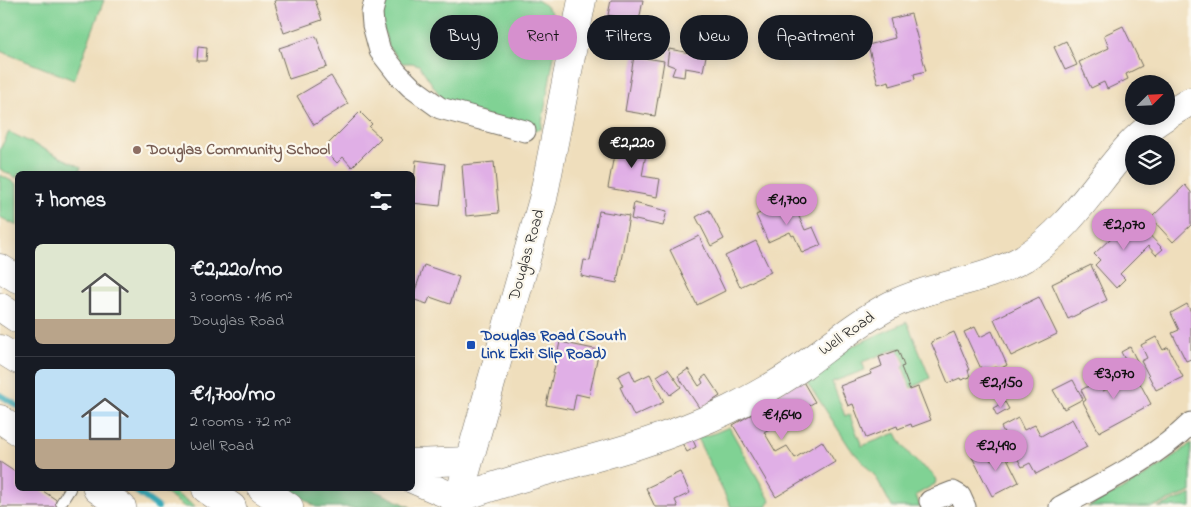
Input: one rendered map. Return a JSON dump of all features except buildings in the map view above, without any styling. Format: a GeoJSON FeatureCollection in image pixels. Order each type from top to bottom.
{"type":"FeatureCollection","features":[{"type":"Feature","properties":{"kind":"main road","name":"Douglas Road"},"geometry":{"type":"LineString","coordinates":[[457,503],[543,199],[582,0]]}},
{"type":"Feature","properties":{"kind":"main road","name":"Well Road"},"geometry":{"type":"LineString","coordinates":[[457,503],[491,486],[638,445],[728,410],[772,387],[855,326],[885,309],[916,295],[988,274],[1024,258],[1047,240],[1074,214],[1131,144],[1155,124],[1191,101]]}},
{"type":"Feature","properties":{"kind":"main road"},"geometry":{"type":"LineString","coordinates":[[0,268],[15,276]]}},
{"type":"Feature","properties":{"kind":"main road"},"geometry":{"type":"LineString","coordinates":[[0,307],[15,318]]}},
{"type":"Feature","properties":{"kind":"main road"},"geometry":{"type":"LineString","coordinates":[[0,349],[15,358]]}},
{"type":"Feature","properties":{"kind":"main road"},"geometry":{"type":"LineString","coordinates":[[0,419],[15,429]]}},
{"type":"Feature","properties":{"kind":"main road"},"geometry":{"type":"LineString","coordinates":[[415,463],[468,461]]}},
{"type":"Feature","properties":{"kind":"main road"},"geometry":{"type":"LineString","coordinates":[[415,481],[457,503]]}},
{"type":"Feature","properties":{"kind":"main road"},"geometry":{"type":"LineString","coordinates":[[100,491],[122,507]]}},
{"type":"Feature","properties":{"kind":"main road"},"geometry":{"type":"LineString","coordinates":[[209,491],[232,507]]}},
{"type":"Feature","properties":{"kind":"main road"},"geometry":{"type":"LineString","coordinates":[[265,491],[289,507]]}},
{"type":"Feature","properties":{"kind":"street"},"geometry":{"type":"LineString","coordinates":[[375,0],[372,13],[373,25],[380,51],[411,87],[440,108],[525,132]]}},
{"type":"Feature","properties":{"kind":"street"},"geometry":{"type":"LineString","coordinates":[[1060,507],[1148,457],[1166,445],[1191,423]]}},
{"type":"Feature","properties":{"kind":"street"},"geometry":{"type":"LineString","coordinates":[[930,501],[953,492],[960,496],[965,507]]}},
{"type":"Feature","properties":{"kind":"lane"},"geometry":{"type":"LineString","coordinates":[[61,503],[69,491]]}},
{"type":"Feature","properties":{"kind":"green space"},"geometry":{"type":"Polygon","coordinates":[[[0,0],[104,0],[74,80],[0,51],[0,0]]]}},
{"type":"Feature","properties":{"kind":"green space"},"geometry":{"type":"Polygon","coordinates":[[[387,0],[537,0],[545,5],[553,15],[508,15],[508,60],[553,60],[541,129],[531,131],[443,100],[419,65],[402,63],[389,47],[381,21],[387,0]]]}},
{"type":"Feature","properties":{"kind":"green space"},"geometry":{"type":"Polygon","coordinates":[[[9,132],[81,167],[79,171],[15,171],[15,177],[0,169],[0,149],[9,132]]]}},
{"type":"Feature","properties":{"kind":"green space"},"geometry":{"type":"Polygon","coordinates":[[[0,175],[15,183],[15,225],[0,217],[0,175]]]}},
{"type":"Feature","properties":{"kind":"green space"},"geometry":{"type":"Polygon","coordinates":[[[907,322],[930,378],[911,388],[903,367],[906,365],[898,348],[862,362],[865,370],[832,382],[845,416],[849,414],[862,446],[896,433],[911,456],[930,472],[936,480],[935,484],[916,495],[920,507],[892,507],[876,477],[850,448],[807,381],[841,351],[907,322]]]}},
{"type":"Feature","properties":{"kind":"green space"},"geometry":{"type":"Polygon","coordinates":[[[729,427],[770,500],[766,507],[731,507],[697,438],[729,427]]]}},
{"type":"Feature","properties":{"kind":"green space"},"geometry":{"type":"Polygon","coordinates":[[[1191,443],[1191,492],[1152,507],[1088,507],[1142,478],[1191,443]]]}},
{"type":"Feature","properties":{"kind":"green space"},"geometry":{"type":"Polygon","coordinates":[[[162,491],[172,491],[196,507],[185,507],[162,491]]]}},
{"type":"Feature","properties":{"kind":"green space"},"geometry":{"type":"Polygon","coordinates":[[[293,491],[376,491],[411,507],[316,507],[293,491]]]}},
{"type":"Feature","properties":{"kind":"green space"},"geometry":{"type":"Polygon","coordinates":[[[1190,495],[1191,507],[1158,507],[1190,495]]]}},
{"type":"Feature","properties":{"kind":"waterway"},"geometry":{"type":"LineString","coordinates":[[0,395],[15,404]]}},
{"type":"Feature","properties":{"kind":"waterway"},"geometry":{"type":"LineString","coordinates":[[136,491],[158,507]]}},
{"type":"Feature","properties":{"kind":"place","name":"Douglas Community School"},"geometry":{"type":"Point","coordinates":[137,150]}},
{"type":"Feature","properties":{"kind":"place","name":"Douglas Road (South Link Exit Slip Road)"},"geometry":{"type":"Point","coordinates":[471,345]}}]}
